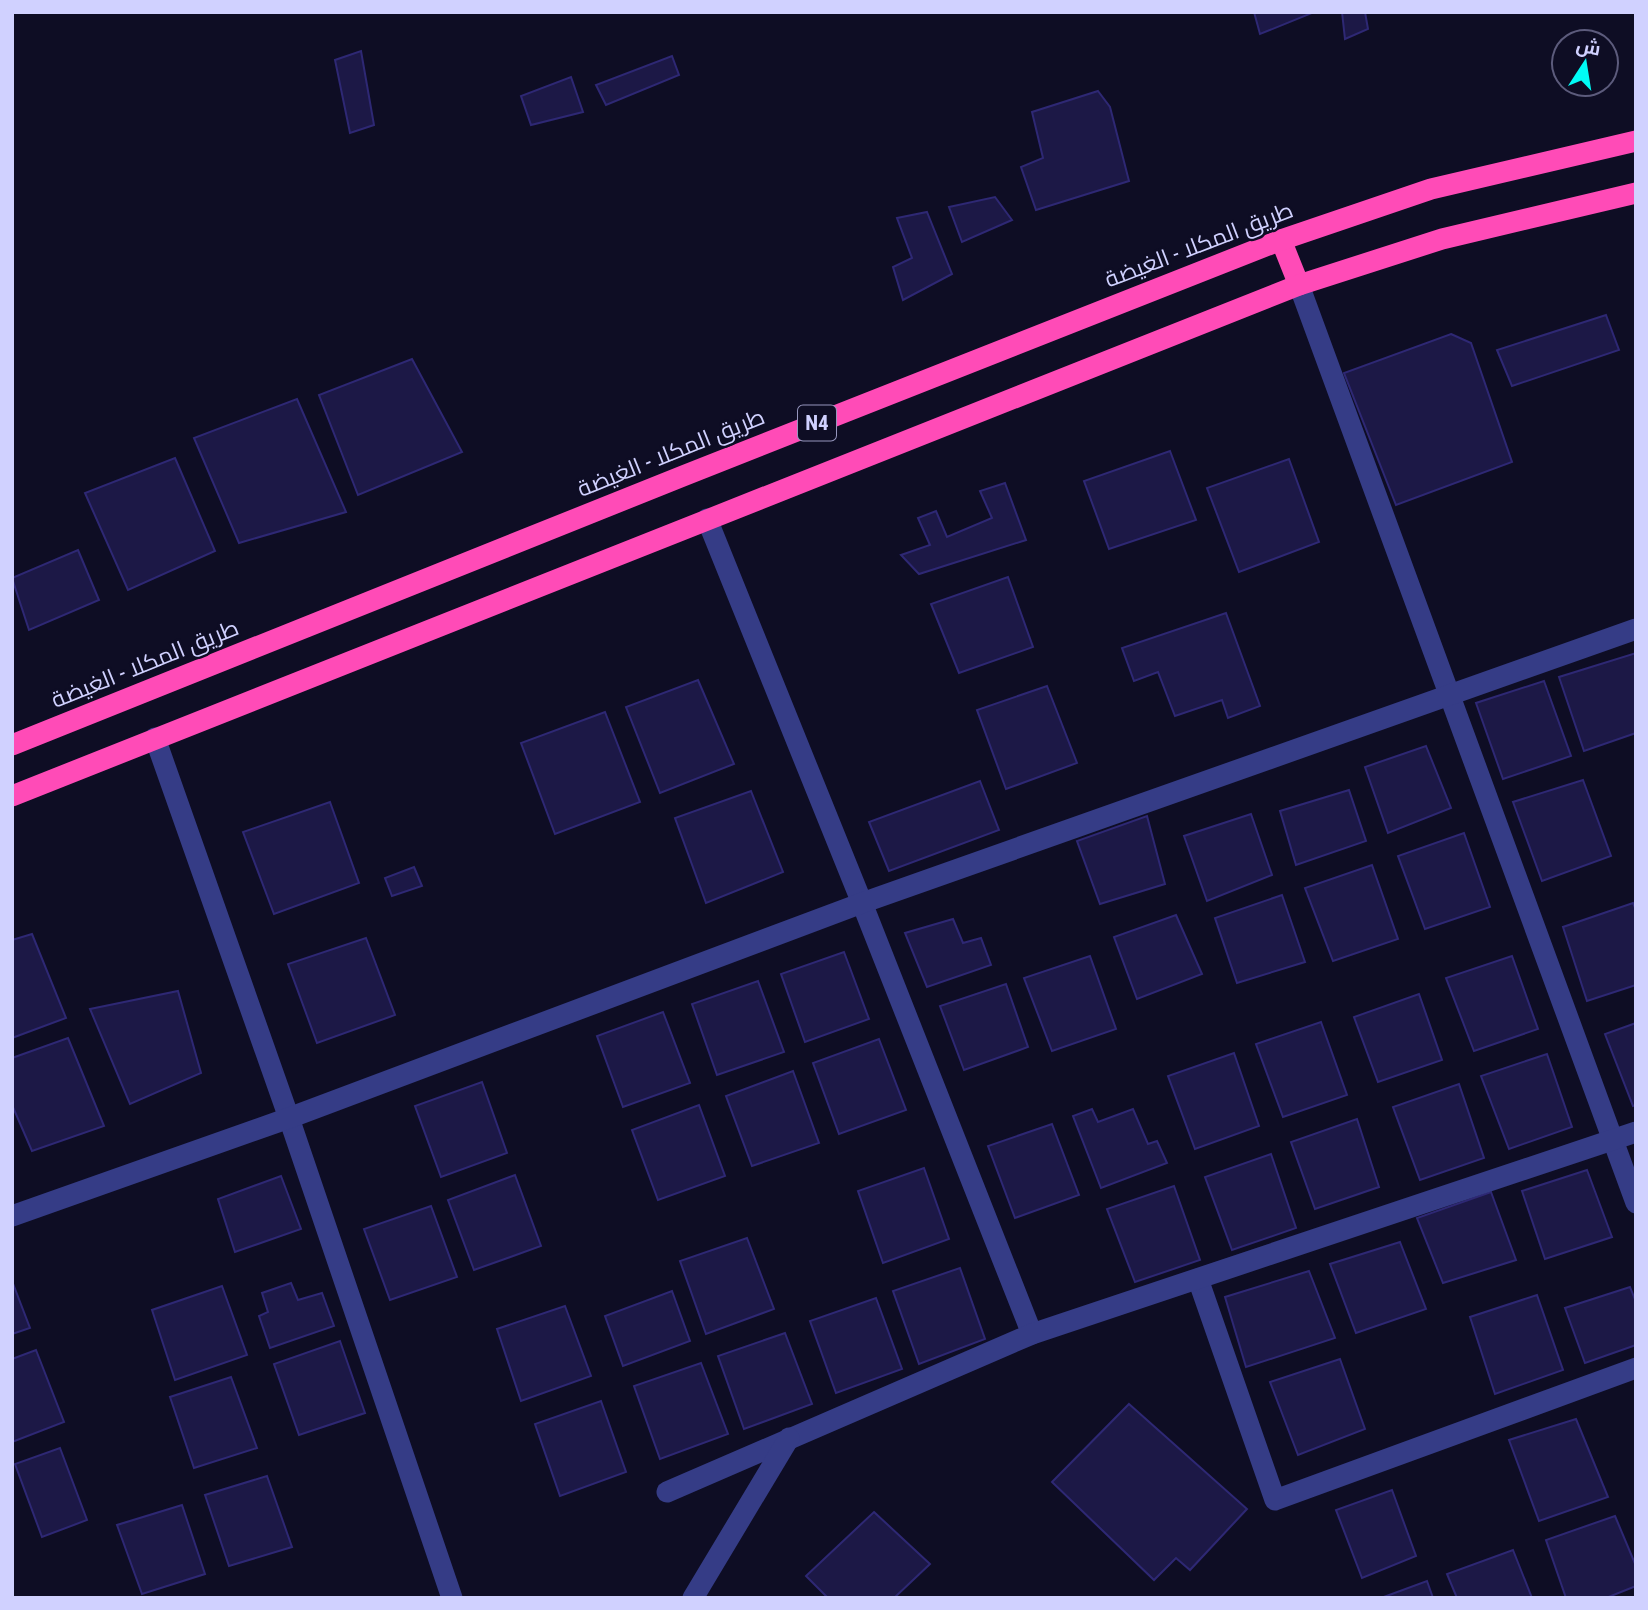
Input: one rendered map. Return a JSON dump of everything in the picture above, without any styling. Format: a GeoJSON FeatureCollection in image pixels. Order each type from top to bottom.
{"type":"FeatureCollection","features":[{"type":"Feature","properties":{"kind":"highway","name":"طريق المكلا - الغيضة"},"geometry":{"type":"LineString","coordinates":[[12,745],[1281,240],[1431,189],[1636,141]]}},
{"type":"Feature","properties":{"kind":"highway","name":"N4"},"geometry":{"type":"LineString","coordinates":[[12,796],[1299,285],[1441,239],[1636,193]]}},
{"type":"Feature","properties":{"kind":"highway"},"geometry":{"type":"LineString","coordinates":[[1281,240],[1299,285]]}},
{"type":"Feature","properties":{"kind":"street"},"geometry":{"type":"LineString","coordinates":[[1299,285],[1636,1203]]}},
{"type":"Feature","properties":{"kind":"street"},"geometry":{"type":"LineString","coordinates":[[707,519],[1032,1334]]}},
{"type":"Feature","properties":{"kind":"street"},"geometry":{"type":"LineString","coordinates":[[12,1216],[289,1118],[862,903],[1636,629]]}},
{"type":"Feature","properties":{"kind":"street"},"geometry":{"type":"LineString","coordinates":[[155,738],[289,1118],[452,1598]]}},
{"type":"Feature","properties":{"kind":"street"},"geometry":{"type":"LineString","coordinates":[[667,1492],[1032,1334],[1636,1132]]}},
{"type":"Feature","properties":{"kind":"street"},"geometry":{"type":"LineString","coordinates":[[1198,1279],[1275,1500],[1636,1368]]}},
{"type":"Feature","properties":{"kind":"street"},"geometry":{"type":"LineString","coordinates":[[693,1598],[789,1438]]}},
{"type":"Feature","properties":{"kind":"building"},"geometry":{"type":"Polygon","coordinates":[[[1254,12],[1311,12],[1312,13],[1260,34],[1254,12]]]}},
{"type":"Feature","properties":{"kind":"building"},"geometry":{"type":"Polygon","coordinates":[[[1342,12],[1365,12],[1368,29],[1345,39],[1342,12]]]}},
{"type":"Feature","properties":{"kind":"building"},"geometry":{"type":"Polygon","coordinates":[[[361,51],[374,125],[350,133],[335,60],[361,51]]]}},
{"type":"Feature","properties":{"kind":"building"},"geometry":{"type":"Polygon","coordinates":[[[672,56],[679,75],[606,105],[596,85],[672,56]]]}},
{"type":"Feature","properties":{"kind":"building"},"geometry":{"type":"Polygon","coordinates":[[[571,77],[583,112],[531,125],[521,96],[571,77]]]}},
{"type":"Feature","properties":{"kind":"building"},"geometry":{"type":"Polygon","coordinates":[[[1098,91],[1110,107],[1129,181],[1036,210],[1021,167],[1043,158],[1032,112],[1098,91]]]}},
{"type":"Feature","properties":{"kind":"building"},"geometry":{"type":"Polygon","coordinates":[[[995,197],[1012,220],[962,242],[949,207],[995,197]]]}},
{"type":"Feature","properties":{"kind":"building"},"geometry":{"type":"Polygon","coordinates":[[[927,212],[952,274],[903,300],[893,267],[912,258],[897,218],[927,212]]]}},
{"type":"Feature","properties":{"kind":"building"},"geometry":{"type":"Polygon","coordinates":[[[1606,315],[1619,350],[1512,386],[1497,350],[1606,315]]]}},
{"type":"Feature","properties":{"kind":"building"},"geometry":{"type":"Polygon","coordinates":[[[1451,334],[1471,343],[1512,462],[1396,505],[1344,373],[1451,334]]]}},
{"type":"Feature","properties":{"kind":"building"},"geometry":{"type":"Polygon","coordinates":[[[412,359],[462,452],[358,495],[319,395],[412,359]]]}},
{"type":"Feature","properties":{"kind":"building"},"geometry":{"type":"Polygon","coordinates":[[[297,399],[346,512],[239,543],[194,438],[297,399]]]}},
{"type":"Feature","properties":{"kind":"building"},"geometry":{"type":"Polygon","coordinates":[[[1170,451],[1196,520],[1109,549],[1084,481],[1170,451]]]}},
{"type":"Feature","properties":{"kind":"building"},"geometry":{"type":"Polygon","coordinates":[[[175,458],[215,551],[128,590],[85,493],[175,458]]]}},
{"type":"Feature","properties":{"kind":"building"},"geometry":{"type":"Polygon","coordinates":[[[1289,459],[1319,542],[1239,572],[1207,488],[1289,459]]]}},
{"type":"Feature","properties":{"kind":"building"},"geometry":{"type":"Polygon","coordinates":[[[1005,483],[1026,540],[919,574],[901,555],[930,545],[918,518],[936,511],[947,537],[992,518],[980,491],[1005,483]]]}},
{"type":"Feature","properties":{"kind":"building"},"geometry":{"type":"Polygon","coordinates":[[[78,550],[99,600],[29,630],[12,578],[78,550]]]}},
{"type":"Feature","properties":{"kind":"building"},"geometry":{"type":"Polygon","coordinates":[[[1008,577],[1033,647],[959,673],[931,604],[1008,577]]]}},
{"type":"Feature","properties":{"kind":"building"},"geometry":{"type":"Polygon","coordinates":[[[1226,613],[1260,706],[1228,718],[1222,700],[1175,716],[1158,672],[1134,681],[1122,648],[1226,613]]]}},
{"type":"Feature","properties":{"kind":"building"},"geometry":{"type":"Polygon","coordinates":[[[1636,653],[1636,733],[1584,751],[1559,677],[1636,653]]]}},
{"type":"Feature","properties":{"kind":"building"},"geometry":{"type":"Polygon","coordinates":[[[698,680],[734,764],[660,793],[626,707],[698,680]]]}},
{"type":"Feature","properties":{"kind":"building"},"geometry":{"type":"Polygon","coordinates":[[[1544,681],[1571,756],[1503,779],[1476,703],[1544,681]]]}},
{"type":"Feature","properties":{"kind":"building"},"geometry":{"type":"Polygon","coordinates":[[[1047,686],[1077,763],[1006,789],[977,710],[1047,686]]]}},
{"type":"Feature","properties":{"kind":"building"},"geometry":{"type":"Polygon","coordinates":[[[605,712],[640,802],[555,834],[521,743],[605,712]]]}},
{"type":"Feature","properties":{"kind":"building"},"geometry":{"type":"Polygon","coordinates":[[[1426,746],[1451,808],[1388,833],[1365,767],[1426,746]]]}},
{"type":"Feature","properties":{"kind":"building"},"geometry":{"type":"Polygon","coordinates":[[[1583,780],[1611,856],[1542,881],[1513,802],[1583,780]]]}},
{"type":"Feature","properties":{"kind":"building"},"geometry":{"type":"Polygon","coordinates":[[[980,781],[999,830],[889,871],[869,822],[980,781]]]}},
{"type":"Feature","properties":{"kind":"building"},"geometry":{"type":"Polygon","coordinates":[[[1349,790],[1366,841],[1296,865],[1280,811],[1349,790]]]}},
{"type":"Feature","properties":{"kind":"building"},"geometry":{"type":"Polygon","coordinates":[[[751,791],[783,872],[706,903],[675,818],[751,791]]]}},
{"type":"Feature","properties":{"kind":"building"},"geometry":{"type":"Polygon","coordinates":[[[330,802],[359,883],[274,914],[243,832],[330,802]]]}},
{"type":"Feature","properties":{"kind":"building"},"geometry":{"type":"Polygon","coordinates":[[[1251,814],[1272,875],[1207,901],[1184,836],[1251,814]]]}},
{"type":"Feature","properties":{"kind":"building"},"geometry":{"type":"Polygon","coordinates":[[[1147,816],[1165,884],[1100,904],[1077,841],[1147,816]]]}},
{"type":"Feature","properties":{"kind":"building"},"geometry":{"type":"Polygon","coordinates":[[[1464,833],[1490,907],[1425,929],[1398,856],[1464,833]]]}},
{"type":"Feature","properties":{"kind":"building"},"geometry":{"type":"Polygon","coordinates":[[[1372,865],[1398,939],[1333,961],[1305,888],[1372,865]]]}},
{"type":"Feature","properties":{"kind":"building"},"geometry":{"type":"Polygon","coordinates":[[[414,867],[422,886],[392,896],[385,878],[414,867]]]}},
{"type":"Feature","properties":{"kind":"building"},"geometry":{"type":"Polygon","coordinates":[[[1282,895],[1305,962],[1237,983],[1215,918],[1282,895]]]}},
{"type":"Feature","properties":{"kind":"building"},"geometry":{"type":"Polygon","coordinates":[[[1633,903],[1636,910],[1636,985],[1587,1001],[1563,927],[1633,903]]]}},
{"type":"Feature","properties":{"kind":"building"},"geometry":{"type":"Polygon","coordinates":[[[1176,915],[1202,974],[1137,999],[1114,937],[1176,915]]]}},
{"type":"Feature","properties":{"kind":"building"},"geometry":{"type":"Polygon","coordinates":[[[953,919],[963,943],[981,938],[991,965],[927,987],[905,933],[953,919]]]}},
{"type":"Feature","properties":{"kind":"building"},"geometry":{"type":"Polygon","coordinates":[[[32,934],[66,1018],[12,1038],[12,940],[32,934]]]}},
{"type":"Feature","properties":{"kind":"building"},"geometry":{"type":"Polygon","coordinates":[[[366,938],[395,1015],[317,1043],[288,964],[366,938]]]}},
{"type":"Feature","properties":{"kind":"building"},"geometry":{"type":"Polygon","coordinates":[[[844,952],[869,1019],[805,1042],[781,974],[844,952]]]}},
{"type":"Feature","properties":{"kind":"building"},"geometry":{"type":"Polygon","coordinates":[[[1090,956],[1116,1029],[1052,1051],[1024,978],[1090,956]]]}},
{"type":"Feature","properties":{"kind":"building"},"geometry":{"type":"Polygon","coordinates":[[[1512,956],[1538,1029],[1474,1051],[1446,978],[1512,956]]]}},
{"type":"Feature","properties":{"kind":"building"},"geometry":{"type":"Polygon","coordinates":[[[758,981],[784,1052],[717,1075],[692,1004],[758,981]]]}},
{"type":"Feature","properties":{"kind":"building"},"geometry":{"type":"Polygon","coordinates":[[[1006,984],[1028,1047],[964,1070],[940,1006],[1006,984]]]}},
{"type":"Feature","properties":{"kind":"building"},"geometry":{"type":"Polygon","coordinates":[[[178,991],[201,1073],[130,1104],[90,1009],[178,991]]]}},
{"type":"Feature","properties":{"kind":"building"},"geometry":{"type":"Polygon","coordinates":[[[1419,994],[1442,1060],[1378,1082],[1354,1017],[1419,994]]]}},
{"type":"Feature","properties":{"kind":"building"},"geometry":{"type":"Polygon","coordinates":[[[663,1012],[690,1083],[623,1107],[597,1036],[663,1012]]]}},
{"type":"Feature","properties":{"kind":"building"},"geometry":{"type":"Polygon","coordinates":[[[1321,1022],[1347,1095],[1283,1117],[1256,1044],[1321,1022]]]}},
{"type":"Feature","properties":{"kind":"building"},"geometry":{"type":"Polygon","coordinates":[[[1636,1023],[1636,1105],[1633,1106],[1605,1034],[1636,1023]]]}},
{"type":"Feature","properties":{"kind":"building"},"geometry":{"type":"Polygon","coordinates":[[[68,1038],[104,1126],[32,1151],[12,1105],[12,1058],[68,1038]]]}},
{"type":"Feature","properties":{"kind":"building"},"geometry":{"type":"Polygon","coordinates":[[[879,1039],[906,1110],[839,1134],[813,1063],[879,1039]]]}},
{"type":"Feature","properties":{"kind":"building"},"geometry":{"type":"Polygon","coordinates":[[[1234,1053],[1259,1126],[1195,1149],[1168,1076],[1234,1053]]]}},
{"type":"Feature","properties":{"kind":"building"},"geometry":{"type":"Polygon","coordinates":[[[1547,1054],[1572,1127],[1509,1149],[1481,1076],[1547,1054]]]}},
{"type":"Feature","properties":{"kind":"building"},"geometry":{"type":"Polygon","coordinates":[[[793,1071],[819,1143],[752,1166],[726,1096],[793,1071]]]}},
{"type":"Feature","properties":{"kind":"building"},"geometry":{"type":"Polygon","coordinates":[[[482,1082],[507,1153],[441,1177],[415,1106],[482,1082]]]}},
{"type":"Feature","properties":{"kind":"building"},"geometry":{"type":"Polygon","coordinates":[[[1459,1084],[1484,1158],[1420,1180],[1393,1107],[1459,1084]]]}},
{"type":"Feature","properties":{"kind":"building"},"geometry":{"type":"Polygon","coordinates":[[[699,1105],[725,1176],[658,1200],[632,1130],[699,1105]]]}},
{"type":"Feature","properties":{"kind":"building"},"geometry":{"type":"Polygon","coordinates":[[[1092,1109],[1098,1122],[1133,1109],[1148,1144],[1157,1141],[1167,1163],[1101,1188],[1073,1116],[1092,1109]]]}},
{"type":"Feature","properties":{"kind":"building"},"geometry":{"type":"Polygon","coordinates":[[[1357,1119],[1379,1187],[1315,1209],[1291,1142],[1357,1119]]]}},
{"type":"Feature","properties":{"kind":"building"},"geometry":{"type":"Polygon","coordinates":[[[1052,1124],[1079,1195],[1015,1218],[988,1146],[1052,1124]]]}},
{"type":"Feature","properties":{"kind":"building"},"geometry":{"type":"Polygon","coordinates":[[[1271,1154],[1296,1228],[1232,1250],[1205,1177],[1271,1154]]]}},
{"type":"Feature","properties":{"kind":"building"},"geometry":{"type":"Polygon","coordinates":[[[924,1168],[949,1239],[883,1263],[858,1191],[924,1168]]]}},
{"type":"Feature","properties":{"kind":"building"},"geometry":{"type":"Polygon","coordinates":[[[1587,1170],[1612,1237],[1545,1259],[1522,1191],[1587,1170]]]}},
{"type":"Feature","properties":{"kind":"building"},"geometry":{"type":"Polygon","coordinates":[[[515,1175],[541,1246],[474,1270],[448,1200],[515,1175]]]}},
{"type":"Feature","properties":{"kind":"building"},"geometry":{"type":"Polygon","coordinates":[[[281,1176],[301,1229],[235,1252],[218,1199],[281,1176]]]}},
{"type":"Feature","properties":{"kind":"building"},"geometry":{"type":"Polygon","coordinates":[[[1174,1186],[1200,1260],[1135,1282],[1107,1209],[1174,1186]]]}},
{"type":"Feature","properties":{"kind":"building"},"geometry":{"type":"Polygon","coordinates":[[[1491,1192],[1516,1260],[1443,1283],[1417,1218],[1491,1192]]]}},
{"type":"Feature","properties":{"kind":"building"},"geometry":{"type":"Polygon","coordinates":[[[431,1206],[457,1277],[390,1300],[364,1229],[431,1206]]]}},
{"type":"Feature","properties":{"kind":"building"},"geometry":{"type":"Polygon","coordinates":[[[747,1238],[774,1309],[706,1334],[680,1261],[747,1238]]]}},
{"type":"Feature","properties":{"kind":"building"},"geometry":{"type":"Polygon","coordinates":[[[1400,1242],[1426,1309],[1356,1333],[1330,1264],[1400,1242]]]}},
{"type":"Feature","properties":{"kind":"building"},"geometry":{"type":"Polygon","coordinates":[[[960,1268],[985,1339],[919,1364],[893,1291],[960,1268]]]}},
{"type":"Feature","properties":{"kind":"building"},"geometry":{"type":"Polygon","coordinates":[[[1309,1271],[1335,1338],[1246,1367],[1225,1297],[1309,1271]]]}},
{"type":"Feature","properties":{"kind":"building"},"geometry":{"type":"Polygon","coordinates":[[[12,1281],[30,1328],[12,1334],[12,1281]]]}},
{"type":"Feature","properties":{"kind":"building"},"geometry":{"type":"Polygon","coordinates":[[[291,1283],[298,1300],[322,1293],[334,1326],[270,1348],[259,1316],[268,1312],[262,1293],[291,1283]]]}},
{"type":"Feature","properties":{"kind":"building"},"geometry":{"type":"Polygon","coordinates":[[[222,1286],[247,1355],[175,1380],[152,1310],[222,1286]]]}},
{"type":"Feature","properties":{"kind":"building"},"geometry":{"type":"Polygon","coordinates":[[[1630,1287],[1636,1302],[1636,1345],[1585,1363],[1565,1308],[1630,1287]]]}},
{"type":"Feature","properties":{"kind":"building"},"geometry":{"type":"Polygon","coordinates":[[[672,1291],[690,1341],[623,1366],[605,1316],[672,1291]]]}},
{"type":"Feature","properties":{"kind":"building"},"geometry":{"type":"Polygon","coordinates":[[[1537,1295],[1563,1370],[1495,1394],[1470,1317],[1537,1295]]]}},
{"type":"Feature","properties":{"kind":"building"},"geometry":{"type":"Polygon","coordinates":[[[876,1298],[902,1369],[836,1393],[810,1321],[876,1298]]]}},
{"type":"Feature","properties":{"kind":"building"},"geometry":{"type":"Polygon","coordinates":[[[565,1306],[591,1376],[521,1401],[497,1329],[565,1306]]]}},
{"type":"Feature","properties":{"kind":"building"},"geometry":{"type":"Polygon","coordinates":[[[785,1333],[812,1404],[744,1429],[718,1356],[785,1333]]]}},
{"type":"Feature","properties":{"kind":"building"},"geometry":{"type":"Polygon","coordinates":[[[340,1341],[365,1413],[299,1435],[274,1364],[340,1341]]]}},
{"type":"Feature","properties":{"kind":"building"},"geometry":{"type":"Polygon","coordinates":[[[36,1350],[64,1422],[12,1442],[12,1359],[36,1350]]]}},
{"type":"Feature","properties":{"kind":"building"},"geometry":{"type":"Polygon","coordinates":[[[1340,1359],[1365,1429],[1298,1455],[1270,1382],[1340,1359]]]}},
{"type":"Feature","properties":{"kind":"building"},"geometry":{"type":"Polygon","coordinates":[[[701,1363],[728,1434],[660,1459],[634,1386],[701,1363]]]}},
{"type":"Feature","properties":{"kind":"building"},"geometry":{"type":"Polygon","coordinates":[[[231,1377],[257,1448],[194,1468],[170,1397],[231,1377]]]}},
{"type":"Feature","properties":{"kind":"building"},"geometry":{"type":"Polygon","coordinates":[[[601,1401],[626,1472],[560,1496],[535,1424],[601,1401]]]}},
{"type":"Feature","properties":{"kind":"building"},"geometry":{"type":"Polygon","coordinates":[[[1129,1404],[1247,1509],[1190,1570],[1176,1558],[1154,1580],[1052,1482],[1129,1404]]]}},
{"type":"Feature","properties":{"kind":"building"},"geometry":{"type":"Polygon","coordinates":[[[1576,1419],[1608,1497],[1539,1521],[1509,1440],[1576,1419]]]}},
{"type":"Feature","properties":{"kind":"building"},"geometry":{"type":"Polygon","coordinates":[[[60,1448],[87,1520],[42,1537],[15,1464],[60,1448]]]}},
{"type":"Feature","properties":{"kind":"building"},"geometry":{"type":"Polygon","coordinates":[[[267,1476],[292,1547],[229,1566],[205,1495],[267,1476]]]}},
{"type":"Feature","properties":{"kind":"building"},"geometry":{"type":"Polygon","coordinates":[[[1392,1490],[1416,1556],[1362,1578],[1336,1510],[1392,1490]]]}},
{"type":"Feature","properties":{"kind":"building"},"geometry":{"type":"Polygon","coordinates":[[[182,1505],[205,1574],[142,1594],[117,1525],[182,1505]]]}},
{"type":"Feature","properties":{"kind":"building"},"geometry":{"type":"Polygon","coordinates":[[[874,1512],[930,1564],[894,1598],[828,1598],[806,1576],[874,1512]]]}},
{"type":"Feature","properties":{"kind":"building"},"geometry":{"type":"Polygon","coordinates":[[[1615,1516],[1636,1566],[1636,1586],[1606,1598],[1566,1598],[1546,1540],[1615,1516]]]}},
{"type":"Feature","properties":{"kind":"building"},"geometry":{"type":"Polygon","coordinates":[[[1513,1550],[1532,1598],[1457,1598],[1447,1574],[1513,1550]]]}},
{"type":"Feature","properties":{"kind":"building"},"geometry":{"type":"Polygon","coordinates":[[[1427,1581],[1433,1598],[1381,1598],[1427,1581]]]}}]}
